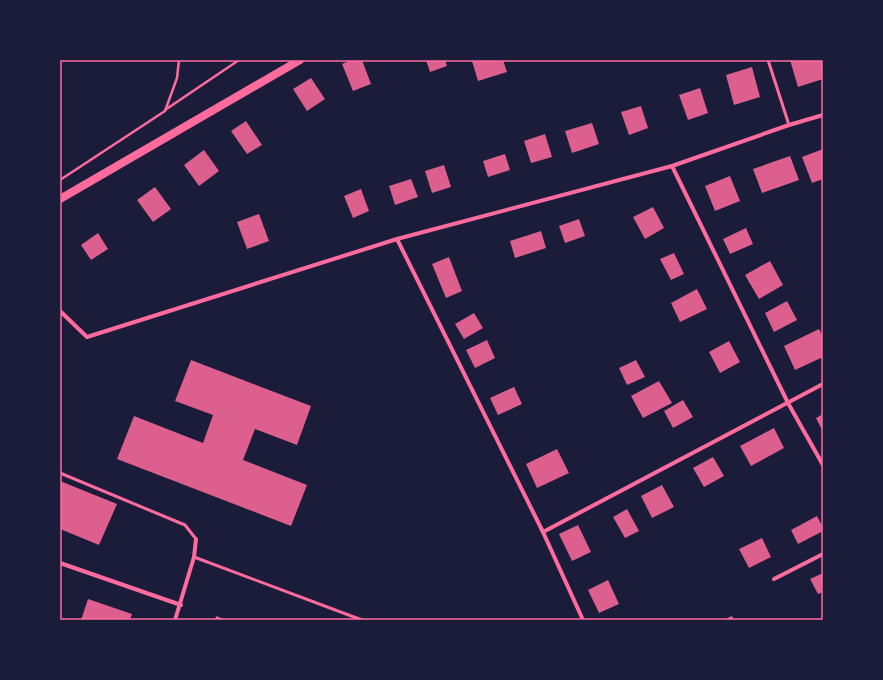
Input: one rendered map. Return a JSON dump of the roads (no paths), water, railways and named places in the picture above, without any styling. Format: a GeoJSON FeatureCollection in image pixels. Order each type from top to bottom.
{"type":"FeatureCollection","features":[{"type":"Feature","properties":{"kind":"main road"},"geometry":{"type":"LineString","coordinates":[[60,199],[289,63],[300,60]]}},
{"type":"Feature","properties":{"kind":"street"},"geometry":{"type":"LineString","coordinates":[[60,311],[87,337],[397,239],[672,166],[789,125],[823,115]]}},
{"type":"Feature","properties":{"kind":"street"},"geometry":{"type":"LineString","coordinates":[[672,166],[788,403],[823,466]]}},
{"type":"Feature","properties":{"kind":"street"},"geometry":{"type":"LineString","coordinates":[[397,239],[543,532],[583,620]]}},
{"type":"Feature","properties":{"kind":"street"},"geometry":{"type":"LineString","coordinates":[[543,532],[823,384]]}},
{"type":"Feature","properties":{"kind":"street"},"geometry":{"type":"LineString","coordinates":[[175,620],[181,605],[194,557],[196,539]]}},
{"type":"Feature","properties":{"kind":"street"},"geometry":{"type":"LineString","coordinates":[[774,579],[823,554]]}},
{"type":"Feature","properties":{"kind":"street"},"geometry":{"type":"LineString","coordinates":[[60,563],[181,605]]}},
{"type":"Feature","properties":{"kind":"lane"},"geometry":{"type":"LineString","coordinates":[[768,60],[789,125]]}},
{"type":"Feature","properties":{"kind":"lane"},"geometry":{"type":"LineString","coordinates":[[60,473],[185,525],[196,539]]}},
{"type":"Feature","properties":{"kind":"lane"},"geometry":{"type":"LineString","coordinates":[[194,557],[362,620]]}}]}
